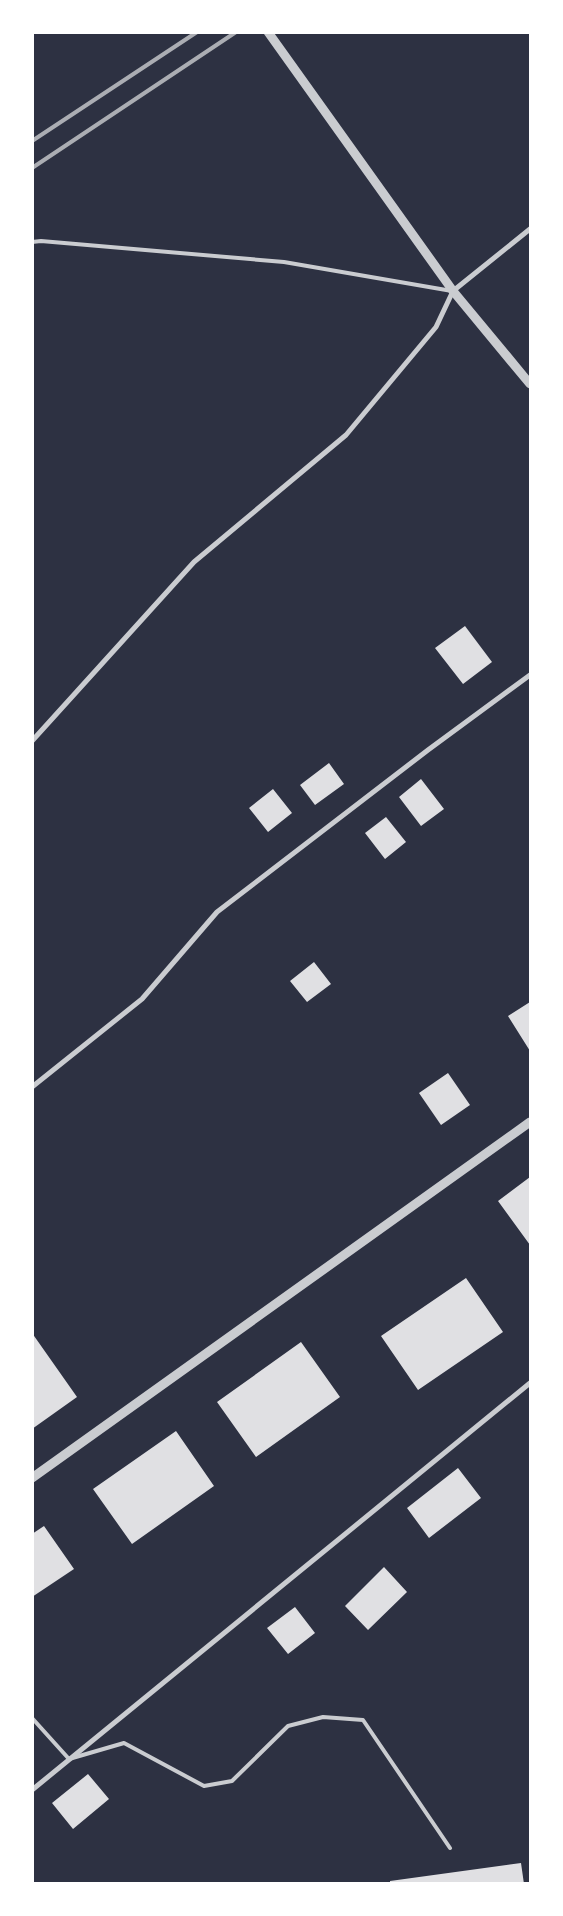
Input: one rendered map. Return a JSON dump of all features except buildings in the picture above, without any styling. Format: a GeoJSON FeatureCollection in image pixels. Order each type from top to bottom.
{"type":"FeatureCollection","features":[{"type":"Feature","properties":{"kind":"street"},"geometry":{"type":"LineString","coordinates":[[268,32],[453,291],[530,384]]}},
{"type":"Feature","properties":{"kind":"street"},"geometry":{"type":"LineString","coordinates":[[32,740],[194,562],[346,435],[436,327],[453,291],[530,228]]}},
{"type":"Feature","properties":{"kind":"street"},"geometry":{"type":"LineString","coordinates":[[32,1087],[142,999],[217,912],[428,750],[530,675]]}},
{"type":"Feature","properties":{"kind":"street"},"geometry":{"type":"LineString","coordinates":[[32,1478],[530,1122]]}},
{"type":"Feature","properties":{"kind":"street"},"geometry":{"type":"LineString","coordinates":[[32,1790],[530,1383]]}},
{"type":"Feature","properties":{"kind":"lane"},"geometry":{"type":"LineString","coordinates":[[32,242],[41,241],[284,262],[453,291]]}},
{"type":"Feature","properties":{"kind":"lane"},"geometry":{"type":"LineString","coordinates":[[32,1718],[69,1759],[124,1743],[204,1786],[232,1781],[288,1726],[323,1717],[363,1720],[450,1848]]}},
{"type":"Feature","properties":{"kind":"railway"},"geometry":{"type":"LineString","coordinates":[[32,141],[197,32]]}},
{"type":"Feature","properties":{"kind":"railway"},"geometry":{"type":"LineString","coordinates":[[32,168],[236,32]]}}]}
